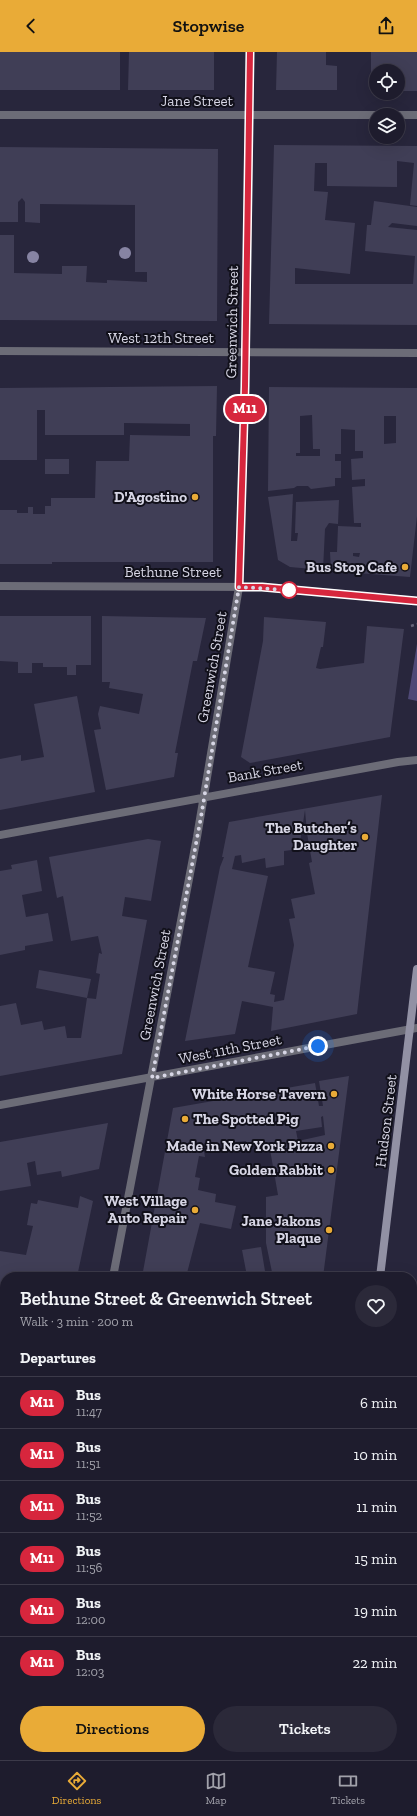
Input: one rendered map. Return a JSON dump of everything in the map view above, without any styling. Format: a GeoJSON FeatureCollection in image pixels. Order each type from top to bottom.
{"type":"FeatureCollection","features":[{"type":"Feature","properties":{"kind":"main road","name":"Hudson Street"},"geometry":{"type":"LineString","coordinates":[[381,1272],[413,1029],[417,969]]}},
{"type":"Feature","properties":{"kind":"street","name":"Greenwich Street"},"geometry":{"type":"LineString","coordinates":[[114,1272],[152,1078],[204,797],[239,587],[250,52]]}},
{"type":"Feature","properties":{"kind":"street","name":"Jane Street"},"geometry":{"type":"LineString","coordinates":[[0,116],[417,115]]}},
{"type":"Feature","properties":{"kind":"street","name":"West 12th Street"},"geometry":{"type":"LineString","coordinates":[[0,351],[417,353]]}},
{"type":"Feature","properties":{"kind":"street","name":"Bethune Street"},"geometry":{"type":"LineString","coordinates":[[0,586],[262,587],[417,601]]}},
{"type":"Feature","properties":{"kind":"street","name":"Bank Street"},"geometry":{"type":"LineString","coordinates":[[0,835],[390,763],[417,760]]}},
{"type":"Feature","properties":{"kind":"street","name":"West 11th Street"},"geometry":{"type":"LineString","coordinates":[[0,1105],[413,1029]]}},
{"type":"Feature","properties":{"kind":"path"},"geometry":{"type":"LineString","coordinates":[[411,626],[417,624]]}},
{"type":"Feature","properties":{"kind":"shaded area"},"geometry":{"type":"Polygon","coordinates":[[[417,644],[417,701],[408,699],[417,644]]]}},
{"type":"Feature","properties":{"kind":"building"},"geometry":{"type":"Polygon","coordinates":[[[0,52],[120,52],[120,90],[0,90],[0,52]]]}},
{"type":"Feature","properties":{"kind":"building"},"geometry":{"type":"Polygon","coordinates":[[[129,52],[214,52],[214,90],[128,90],[129,52]]]}},
{"type":"Feature","properties":{"kind":"building"},"geometry":{"type":"Polygon","coordinates":[[[277,52],[326,52],[326,65],[337,66],[337,90],[276,90],[277,52]]]}},
{"type":"Feature","properties":{"kind":"building"},"geometry":{"type":"Polygon","coordinates":[[[371,52],[417,52],[417,91],[405,91],[405,64],[371,64],[371,52]]]}},
{"type":"Feature","properties":{"kind":"building"},"geometry":{"type":"Polygon","coordinates":[[[274,145],[417,146],[417,206],[410,205],[414,163],[397,161],[397,187],[327,186],[327,163],[315,163],[314,191],[328,192],[325,220],[355,223],[350,274],[295,268],[295,284],[413,284],[415,256],[365,251],[367,225],[371,225],[374,201],[417,207],[417,226],[392,223],[388,227],[417,230],[417,325],[269,324],[274,145]]]}},
{"type":"Feature","properties":{"kind":"building"},"geometry":{"type":"Polygon","coordinates":[[[0,147],[218,149],[217,321],[0,320],[0,235],[14,235],[14,273],[62,274],[62,266],[87,266],[86,282],[107,283],[107,280],[147,282],[147,272],[135,272],[135,205],[40,204],[40,223],[25,222],[25,202],[22,198],[18,202],[18,222],[0,222],[0,147]]]}},
{"type":"Feature","properties":{"kind":"building"},"geometry":{"type":"Polygon","coordinates":[[[217,386],[216,436],[213,436],[213,562],[52,562],[52,564],[0,564],[0,510],[17,510],[17,513],[28,513],[28,507],[33,507],[33,514],[45,514],[45,506],[51,506],[51,498],[95,498],[96,461],[129,461],[130,435],[190,436],[190,424],[124,423],[124,435],[45,435],[45,410],[37,410],[37,460],[0,460],[0,388],[217,386]]]}},
{"type":"Feature","properties":{"kind":"building"},"geometry":{"type":"Polygon","coordinates":[[[269,387],[417,388],[417,516],[410,577],[331,571],[330,552],[337,552],[338,526],[361,527],[361,523],[354,523],[352,487],[365,486],[365,479],[352,480],[351,459],[363,458],[363,451],[355,451],[355,430],[341,429],[341,454],[335,454],[335,461],[341,461],[341,478],[335,478],[335,486],[311,489],[308,486],[297,486],[294,488],[268,491],[269,387]],[[312,415],[300,416],[300,453],[296,453],[296,456],[320,456],[320,449],[313,449],[312,415]],[[384,416],[384,444],[396,443],[396,416],[384,416]],[[353,553],[353,556],[359,557],[360,553],[353,553]]]}},
{"type":"Feature","properties":{"kind":"building"},"geometry":{"type":"Polygon","coordinates":[[[45,459],[69,459],[69,474],[45,474],[45,459]]]}},
{"type":"Feature","properties":{"kind":"building"},"geometry":{"type":"Polygon","coordinates":[[[293,494],[291,541],[297,541],[298,533],[295,533],[296,502],[339,500],[338,524],[329,523],[325,529],[323,570],[290,567],[278,560],[268,497],[293,494]]]}},
{"type":"Feature","properties":{"kind":"building"},"geometry":{"type":"Polygon","coordinates":[[[0,616],[91,616],[91,665],[76,665],[76,675],[67,675],[67,667],[43,667],[43,663],[32,663],[32,673],[18,673],[18,662],[0,661],[0,616]]]}},
{"type":"Feature","properties":{"kind":"building"},"geometry":{"type":"Polygon","coordinates":[[[102,616],[206,618],[197,661],[193,661],[175,753],[178,753],[174,777],[106,790],[94,730],[101,729],[98,714],[100,706],[139,714],[143,694],[109,688],[110,682],[102,682],[102,616]]]}},
{"type":"Feature","properties":{"kind":"building"},"geometry":{"type":"Polygon","coordinates":[[[264,617],[326,622],[323,647],[321,647],[316,668],[320,669],[364,663],[367,626],[404,629],[390,737],[250,763],[241,757],[263,641],[264,617]]]}},
{"type":"Feature","properties":{"kind":"building"},"geometry":{"type":"Polygon","coordinates":[[[77,696],[95,792],[0,810],[0,759],[21,755],[21,761],[44,757],[34,704],[77,696]]]}},
{"type":"Feature","properties":{"kind":"building"},"geometry":{"type":"Polygon","coordinates":[[[382,795],[357,1014],[271,1031],[273,1007],[242,1001],[235,1034],[185,1041],[220,867],[224,857],[222,857],[229,822],[382,795]],[[305,810],[299,849],[284,851],[284,865],[266,868],[265,858],[242,863],[241,855],[235,856],[232,869],[268,876],[248,967],[275,972],[270,994],[275,995],[274,1002],[284,1000],[294,945],[289,919],[295,918],[291,899],[315,894],[309,863],[312,862],[305,810]]]}},
{"type":"Feature","properties":{"kind":"building"},"geometry":{"type":"Polygon","coordinates":[[[148,839],[161,841],[151,901],[125,897],[122,916],[147,920],[122,1054],[0,1076],[0,1006],[16,1003],[21,1025],[42,1021],[44,1030],[65,1026],[67,1038],[81,1038],[87,998],[96,999],[100,974],[96,973],[99,953],[102,954],[98,936],[71,941],[63,896],[57,898],[49,857],[148,839]]]}},
{"type":"Feature","properties":{"kind":"building"},"geometry":{"type":"Polygon","coordinates":[[[37,860],[42,891],[22,895],[26,917],[48,913],[53,941],[25,946],[25,950],[0,955],[0,871],[12,869],[11,865],[37,860]]]}},
{"type":"Feature","properties":{"kind":"building"},"geometry":{"type":"Polygon","coordinates":[[[39,970],[91,979],[87,998],[36,988],[39,970]]]}},
{"type":"Feature","properties":{"kind":"building"},"geometry":{"type":"Polygon","coordinates":[[[349,1076],[324,1272],[272,1272],[266,1243],[266,1197],[278,1195],[269,1144],[247,1147],[246,1141],[203,1145],[205,1157],[199,1156],[195,1177],[200,1178],[198,1190],[216,1194],[215,1202],[236,1206],[231,1229],[200,1223],[187,1272],[143,1272],[173,1108],[315,1083],[319,1106],[323,1106],[319,1081],[349,1076]],[[323,1116],[321,1117],[322,1127],[296,1131],[298,1141],[325,1135],[323,1116]]]}},
{"type":"Feature","properties":{"kind":"building"},"geometry":{"type":"Polygon","coordinates":[[[108,1123],[99,1169],[62,1177],[61,1171],[37,1175],[35,1161],[27,1163],[31,1186],[0,1191],[0,1142],[108,1123]]]}},
{"type":"Feature","properties":{"kind":"building"},"geometry":{"type":"Polygon","coordinates":[[[80,1196],[93,1201],[78,1272],[0,1272],[0,1251],[26,1255],[33,1226],[27,1225],[31,1203],[37,1204],[38,1200],[78,1208],[80,1196]]]}},
{"type":"Feature","properties":{"kind":"building"},"geometry":{"type":"Polygon","coordinates":[[[261,1247],[265,1272],[246,1272],[242,1250],[261,1247]]]}},
{"type":"Feature","properties":{"kind":"bus line","name":"M11"},"geometry":{"type":"LineString","coordinates":[[250,52],[245,386],[241,565],[239,587],[262,587],[417,601]]}},
{"type":"Feature","properties":{"kind":"place","name":"D'Agostino"},"geometry":{"type":"Point","coordinates":[195,497]}},
{"type":"Feature","properties":{"kind":"place","name":"Bus Stop Cafe"},"geometry":{"type":"Point","coordinates":[405,567]}},
{"type":"Feature","properties":{"kind":"place","name":"The Butcher’s Daughter"},"geometry":{"type":"Point","coordinates":[365,837]}},
{"type":"Feature","properties":{"kind":"place","name":"White Horse Tavern"},"geometry":{"type":"Point","coordinates":[334,1094]}},
{"type":"Feature","properties":{"kind":"place","name":"The Spotted Pig"},"geometry":{"type":"Point","coordinates":[185,1119]}},
{"type":"Feature","properties":{"kind":"place","name":"Made in New York Pizza"},"geometry":{"type":"Point","coordinates":[331,1146]}},
{"type":"Feature","properties":{"kind":"place","name":"Golden Rabbit"},"geometry":{"type":"Point","coordinates":[331,1170]}},
{"type":"Feature","properties":{"kind":"place","name":"West Village Auto Repair"},"geometry":{"type":"Point","coordinates":[195,1210]}},
{"type":"Feature","properties":{"kind":"place","name":"Jane Jakons Plaque"},"geometry":{"type":"Point","coordinates":[329,1230]}},
{"type":"Feature","properties":{"kind":"route"},"geometry":{"type":"LineString","coordinates":[[289,590],[262,587],[239,587],[201,817],[152,1078],[318,1046]]}}]}
